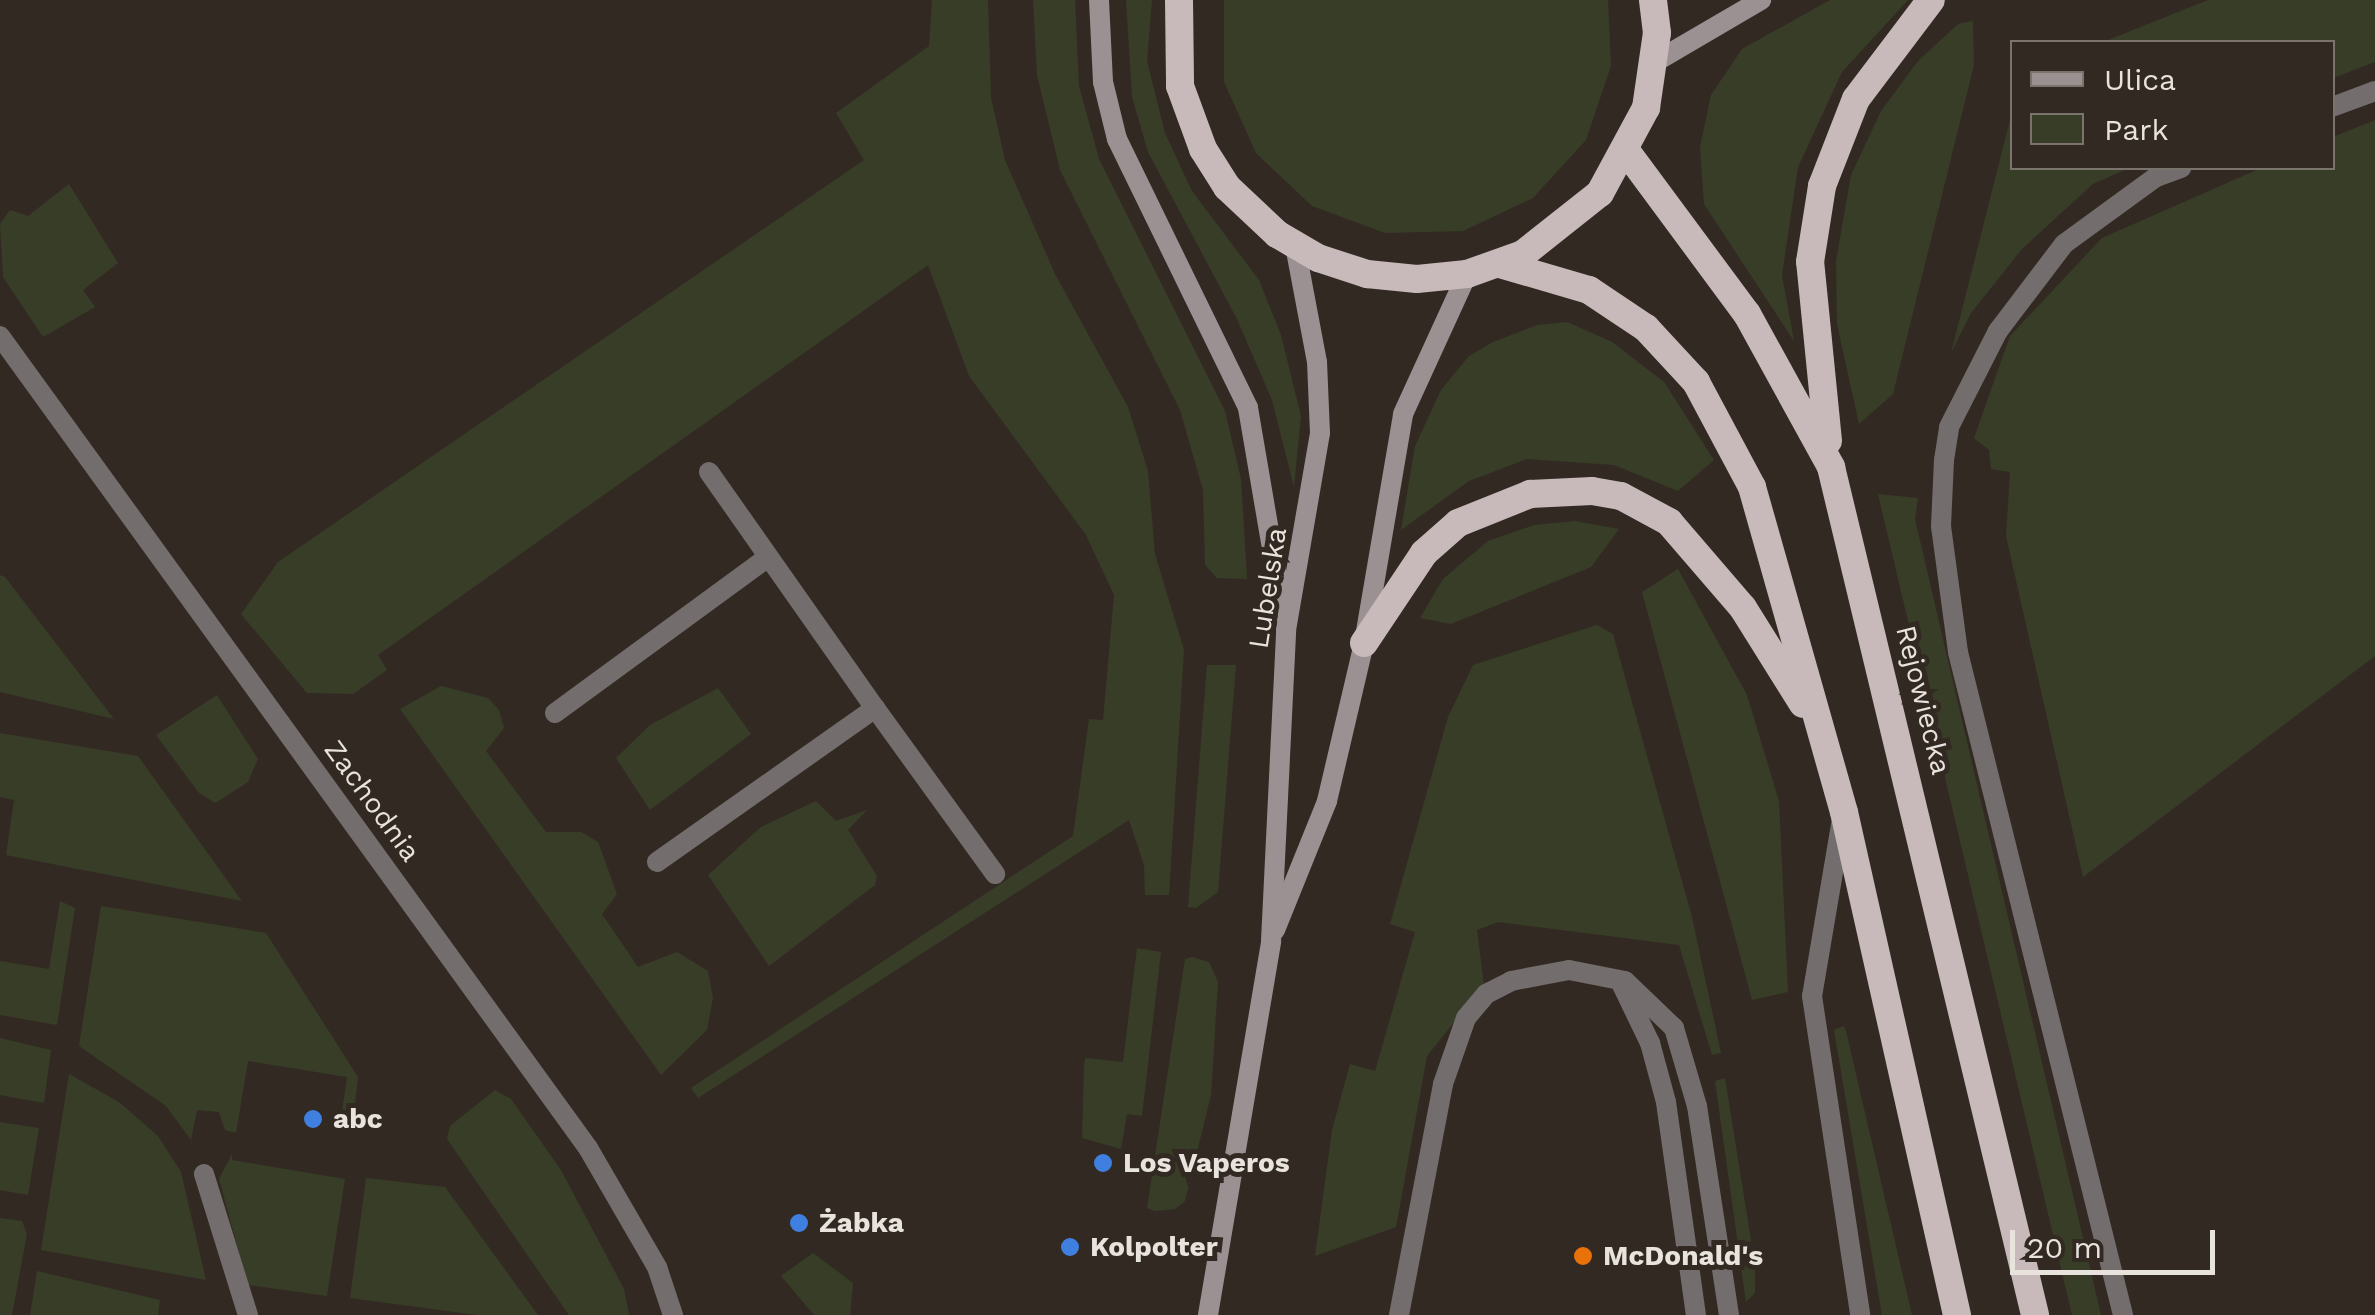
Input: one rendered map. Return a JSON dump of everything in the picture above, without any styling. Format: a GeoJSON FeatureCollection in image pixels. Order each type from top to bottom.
{"type":"FeatureCollection","features":[{"type":"Feature","properties":{"kind":"highway"},"geometry":{"type":"LineString","coordinates":[[1178,0],[1180,86],[1203,149],[1242,204],[1296,246],[1379,276],[1467,274],[1500,264],[1584,212],[1628,152],[1646,108],[1654,62],[1653,0]]}},
{"type":"Feature","properties":{"kind":"highway"},"geometry":{"type":"LineString","coordinates":[[1832,467],[1810,262],[1822,186],[1856,99],[1931,0]]}},
{"type":"Feature","properties":{"kind":"highway","name":"Rejowiecka"},"geometry":{"type":"LineString","coordinates":[[1628,152],[1747,314],[1832,467],[2034,1315]]}},
{"type":"Feature","properties":{"kind":"highway"},"geometry":{"type":"LineString","coordinates":[[1500,264],[1608,299],[1696,382],[1752,487],[1844,812],[1957,1315]]}},
{"type":"Feature","properties":{"kind":"highway"},"geometry":{"type":"LineString","coordinates":[[1364,643],[1424,553],[1474,513],[1548,490],[1621,496],[1669,522],[1743,608],[1820,731]]}},
{"type":"Feature","properties":{"kind":"main road"},"geometry":{"type":"LineString","coordinates":[[1100,0],[1104,82],[1117,139],[1248,408],[1286,630]]}},
{"type":"Feature","properties":{"kind":"main road"},"geometry":{"type":"LineString","coordinates":[[1654,62],[1761,0]]}},
{"type":"Feature","properties":{"kind":"main road","name":"Lubelska"},"geometry":{"type":"LineString","coordinates":[[1208,1315],[1271,941],[1286,630],[1320,414],[1296,246]]}},
{"type":"Feature","properties":{"kind":"main road","name":"Lubelska"},"geometry":{"type":"LineString","coordinates":[[1271,941],[1327,801],[1364,643],[1403,414],[1467,274]]}},
{"type":"Feature","properties":{"kind":"street"},"geometry":{"type":"LineString","coordinates":[[2335,107],[2375,91]]}},
{"type":"Feature","properties":{"kind":"street"},"geometry":{"type":"LineString","coordinates":[[2123,1315],[1958,652],[1941,526],[1944,460],[1950,426],[1998,331],[2064,244],[2156,177],[2175,170]]}},
{"type":"Feature","properties":{"kind":"street","name":"Zachodnia"},"geometry":{"type":"LineString","coordinates":[[0,336],[588,1148],[657,1268],[672,1315]]}},
{"type":"Feature","properties":{"kind":"street"},"geometry":{"type":"LineString","coordinates":[[709,472],[995,874]]}},
{"type":"Feature","properties":{"kind":"street"},"geometry":{"type":"LineString","coordinates":[[555,714],[768,557]]}},
{"type":"Feature","properties":{"kind":"street"},"geometry":{"type":"LineString","coordinates":[[657,862],[875,708]]}},
{"type":"Feature","properties":{"kind":"street"},"geometry":{"type":"LineString","coordinates":[[1844,812],[1812,996],[1860,1315]]}},
{"type":"Feature","properties":{"kind":"street"},"geometry":{"type":"LineString","coordinates":[[1400,1315],[1442,1084],[1466,1018],[1486,994],[1511,981],[1569,970],[1619,979],[1674,1028],[1688,1070],[1729,1315]]}},
{"type":"Feature","properties":{"kind":"street"},"geometry":{"type":"LineString","coordinates":[[1619,979],[1650,1043],[1666,1102],[1696,1315]]}},
{"type":"Feature","properties":{"kind":"street"},"geometry":{"type":"LineString","coordinates":[[204,1174],[248,1315]]}},
{"type":"Feature","properties":{"kind":"green space"},"geometry":{"type":"Polygon","coordinates":[[[932,0],[988,0],[991,97],[1005,160],[1055,274],[1128,407],[1148,471],[1155,554],[1184,650],[1169,895],[1145,895],[1144,865],[1129,820],[698,1098],[691,1088],[1073,836],[1089,719],[1103,720],[1114,595],[1086,535],[969,376],[928,265],[378,655],[387,670],[353,694],[307,693],[241,614],[278,562],[864,160],[836,113],[929,46],[932,0]]]}},
{"type":"Feature","properties":{"kind":"green space"},"geometry":{"type":"Polygon","coordinates":[[[1033,0],[1075,0],[1079,86],[1099,159],[1225,411],[1241,479],[1247,579],[1217,578],[1205,565],[1203,490],[1180,410],[1060,170],[1037,75],[1033,0]]]}},
{"type":"Feature","properties":{"kind":"green space"},"geometry":{"type":"Polygon","coordinates":[[[1126,0],[1152,0],[1147,61],[1165,133],[1192,191],[1259,280],[1281,335],[1301,416],[1294,487],[1272,400],[1237,319],[1148,152],[1132,97],[1126,0]]]}},
{"type":"Feature","properties":{"kind":"green space"},"geometry":{"type":"Polygon","coordinates":[[[1224,0],[1608,0],[1611,66],[1586,140],[1533,198],[1463,231],[1385,233],[1312,206],[1256,153],[1224,82],[1224,0]]]}},
{"type":"Feature","properties":{"kind":"green space"},"geometry":{"type":"Polygon","coordinates":[[[1830,0],[1908,0],[1842,72],[1798,167],[1782,275],[1794,341],[1704,204],[1700,147],[1711,95],[1742,49],[1830,0]]]}},
{"type":"Feature","properties":{"kind":"green space"},"geometry":{"type":"Polygon","coordinates":[[[2208,0],[2375,0],[2375,62],[2335,77],[2335,40],[2108,40],[2208,0]]]}},
{"type":"Feature","properties":{"kind":"green space"},"geometry":{"type":"Polygon","coordinates":[[[1973,21],[1974,65],[1893,394],[1859,424],[1837,324],[1836,261],[1851,175],[1881,111],[1918,61],[1958,24],[1973,21]]]}},
{"type":"Feature","properties":{"kind":"green space"},"geometry":{"type":"Polygon","coordinates":[[[2010,120],[2010,170],[2124,170],[2093,184],[2022,249],[1971,313],[1951,353],[2010,120]]]}},
{"type":"Feature","properties":{"kind":"green space"},"geometry":{"type":"Polygon","coordinates":[[[2375,120],[2375,656],[2083,877],[2006,536],[2010,472],[1991,469],[1989,450],[1974,438],[2010,336],[2102,238],[2256,170],[2335,170],[2335,136],[2375,120]]]}},
{"type":"Feature","properties":{"kind":"green space"},"geometry":{"type":"Polygon","coordinates":[[[69,184],[118,263],[83,290],[95,307],[43,337],[3,277],[0,224],[10,210],[28,216],[69,184]]]}},
{"type":"Feature","properties":{"kind":"green space"},"geometry":{"type":"Polygon","coordinates":[[[1567,322],[1612,342],[1664,382],[1714,460],[1678,491],[1614,465],[1527,459],[1469,481],[1401,530],[1415,446],[1441,390],[1469,356],[1491,343],[1537,325],[1567,322]]]}},
{"type":"Feature","properties":{"kind":"green space"},"geometry":{"type":"Polygon","coordinates":[[[1878,494],[1918,498],[1915,519],[2101,1315],[2072,1315],[1878,494]]]}},
{"type":"Feature","properties":{"kind":"green space"},"geometry":{"type":"Polygon","coordinates":[[[1575,521],[1619,529],[1591,567],[1451,624],[1420,618],[1443,579],[1488,541],[1534,525],[1575,521]]]}},
{"type":"Feature","properties":{"kind":"green space"},"geometry":{"type":"Polygon","coordinates":[[[1678,569],[1747,695],[1779,801],[1788,992],[1752,1000],[1642,592],[1678,569]]]}},
{"type":"Feature","properties":{"kind":"green space"},"geometry":{"type":"Polygon","coordinates":[[[0,575],[5,577],[114,719],[0,692],[0,575]]]}},
{"type":"Feature","properties":{"kind":"green space"},"geometry":{"type":"Polygon","coordinates":[[[1597,625],[1613,634],[1692,917],[1721,1053],[1712,1055],[1679,945],[1498,922],[1477,930],[1484,985],[1427,1056],[1396,1227],[1315,1256],[1332,1130],[1350,1064],[1375,1071],[1415,932],[1390,924],[1448,717],[1473,665],[1597,625]]]}},
{"type":"Feature","properties":{"kind":"green space"},"geometry":{"type":"Polygon","coordinates":[[[1207,665],[1236,665],[1218,892],[1196,908],[1188,907],[1207,665]]]}},
{"type":"Feature","properties":{"kind":"green space"},"geometry":{"type":"Polygon","coordinates":[[[441,686],[488,698],[499,710],[504,728],[486,751],[546,832],[581,832],[598,842],[617,894],[602,914],[638,967],[677,952],[708,971],[713,998],[707,1030],[661,1075],[400,709],[441,686]]]}},
{"type":"Feature","properties":{"kind":"green space"},"geometry":{"type":"Polygon","coordinates":[[[718,688],[751,734],[650,810],[616,758],[650,725],[718,688]]]}},
{"type":"Feature","properties":{"kind":"green space"},"geometry":{"type":"Polygon","coordinates":[[[217,695],[258,759],[248,782],[215,803],[199,793],[156,735],[217,695]]]}},
{"type":"Feature","properties":{"kind":"green space"},"geometry":{"type":"Polygon","coordinates":[[[0,733],[138,756],[242,901],[6,855],[14,800],[0,797],[0,733]]]}},
{"type":"Feature","properties":{"kind":"green space"},"geometry":{"type":"Polygon","coordinates":[[[816,801],[836,821],[867,810],[848,830],[877,876],[875,885],[769,966],[708,875],[761,827],[816,801]]]}},
{"type":"Feature","properties":{"kind":"green space"},"geometry":{"type":"Polygon","coordinates":[[[60,901],[75,908],[57,1025],[0,1015],[0,961],[49,969],[60,901]]]}},
{"type":"Feature","properties":{"kind":"green space"},"geometry":{"type":"Polygon","coordinates":[[[101,906],[266,933],[358,1077],[354,1114],[342,1112],[347,1077],[248,1061],[236,1133],[225,1130],[219,1112],[197,1110],[191,1140],[166,1106],[79,1046],[101,906]]]}},
{"type":"Feature","properties":{"kind":"green space"},"geometry":{"type":"Polygon","coordinates":[[[1137,948],[1161,952],[1142,1116],[1127,1114],[1121,1149],[1082,1138],[1084,1068],[1085,1058],[1123,1062],[1137,948]]]}},
{"type":"Feature","properties":{"kind":"green space"},"geometry":{"type":"Polygon","coordinates":[[[1185,959],[1209,962],[1218,982],[1211,1095],[1185,1201],[1175,1209],[1155,1211],[1147,1208],[1185,959]]]}},
{"type":"Feature","properties":{"kind":"green space"},"geometry":{"type":"Polygon","coordinates":[[[1844,1026],[1912,1315],[1882,1315],[1834,1030],[1844,1026]]]}},
{"type":"Feature","properties":{"kind":"green space"},"geometry":{"type":"Polygon","coordinates":[[[0,1038],[51,1050],[44,1103],[0,1095],[0,1038]]]}},
{"type":"Feature","properties":{"kind":"green space"},"geometry":{"type":"Polygon","coordinates":[[[69,1074],[119,1102],[158,1136],[181,1172],[206,1280],[41,1250],[69,1074]]]}},
{"type":"Feature","properties":{"kind":"green space"},"geometry":{"type":"Polygon","coordinates":[[[1725,1078],[1755,1265],[1755,1293],[1746,1302],[1715,1081],[1725,1078]]]}},
{"type":"Feature","properties":{"kind":"green space"},"geometry":{"type":"Polygon","coordinates":[[[495,1090],[511,1099],[561,1170],[624,1289],[629,1315],[569,1315],[447,1139],[450,1126],[495,1090]]]}},
{"type":"Feature","properties":{"kind":"green space"},"geometry":{"type":"Polygon","coordinates":[[[0,1122],[39,1128],[28,1195],[0,1190],[0,1122]]]}},
{"type":"Feature","properties":{"kind":"green space"},"geometry":{"type":"Polygon","coordinates":[[[232,1154],[232,1160],[345,1179],[327,1296],[248,1285],[219,1179],[232,1154]]]}},
{"type":"Feature","properties":{"kind":"green space"},"geometry":{"type":"Polygon","coordinates":[[[366,1178],[445,1187],[538,1315],[477,1315],[350,1298],[366,1178]]]}},
{"type":"Feature","properties":{"kind":"green space"},"geometry":{"type":"Polygon","coordinates":[[[0,1218],[22,1221],[27,1234],[12,1315],[0,1315],[0,1218]]]}},
{"type":"Feature","properties":{"kind":"green space"},"geometry":{"type":"Polygon","coordinates":[[[813,1253],[853,1283],[850,1315],[814,1315],[781,1276],[813,1253]]]}},
{"type":"Feature","properties":{"kind":"green space"},"geometry":{"type":"Polygon","coordinates":[[[37,1271],[160,1300],[158,1315],[30,1315],[37,1271]]]}},
{"type":"Feature","properties":{"kind":"place","name":"abc"},"geometry":{"type":"Point","coordinates":[313,1119]}},
{"type":"Feature","properties":{"kind":"place","name":"Los Vaperos"},"geometry":{"type":"Point","coordinates":[1103,1163]}},
{"type":"Feature","properties":{"kind":"place","name":"Żabka"},"geometry":{"type":"Point","coordinates":[799,1223]}},
{"type":"Feature","properties":{"kind":"place","name":"Kolpolter"},"geometry":{"type":"Point","coordinates":[1070,1247]}},
{"type":"Feature","properties":{"kind":"place","name":"McDonald's"},"geometry":{"type":"Point","coordinates":[1583,1256]}}]}
